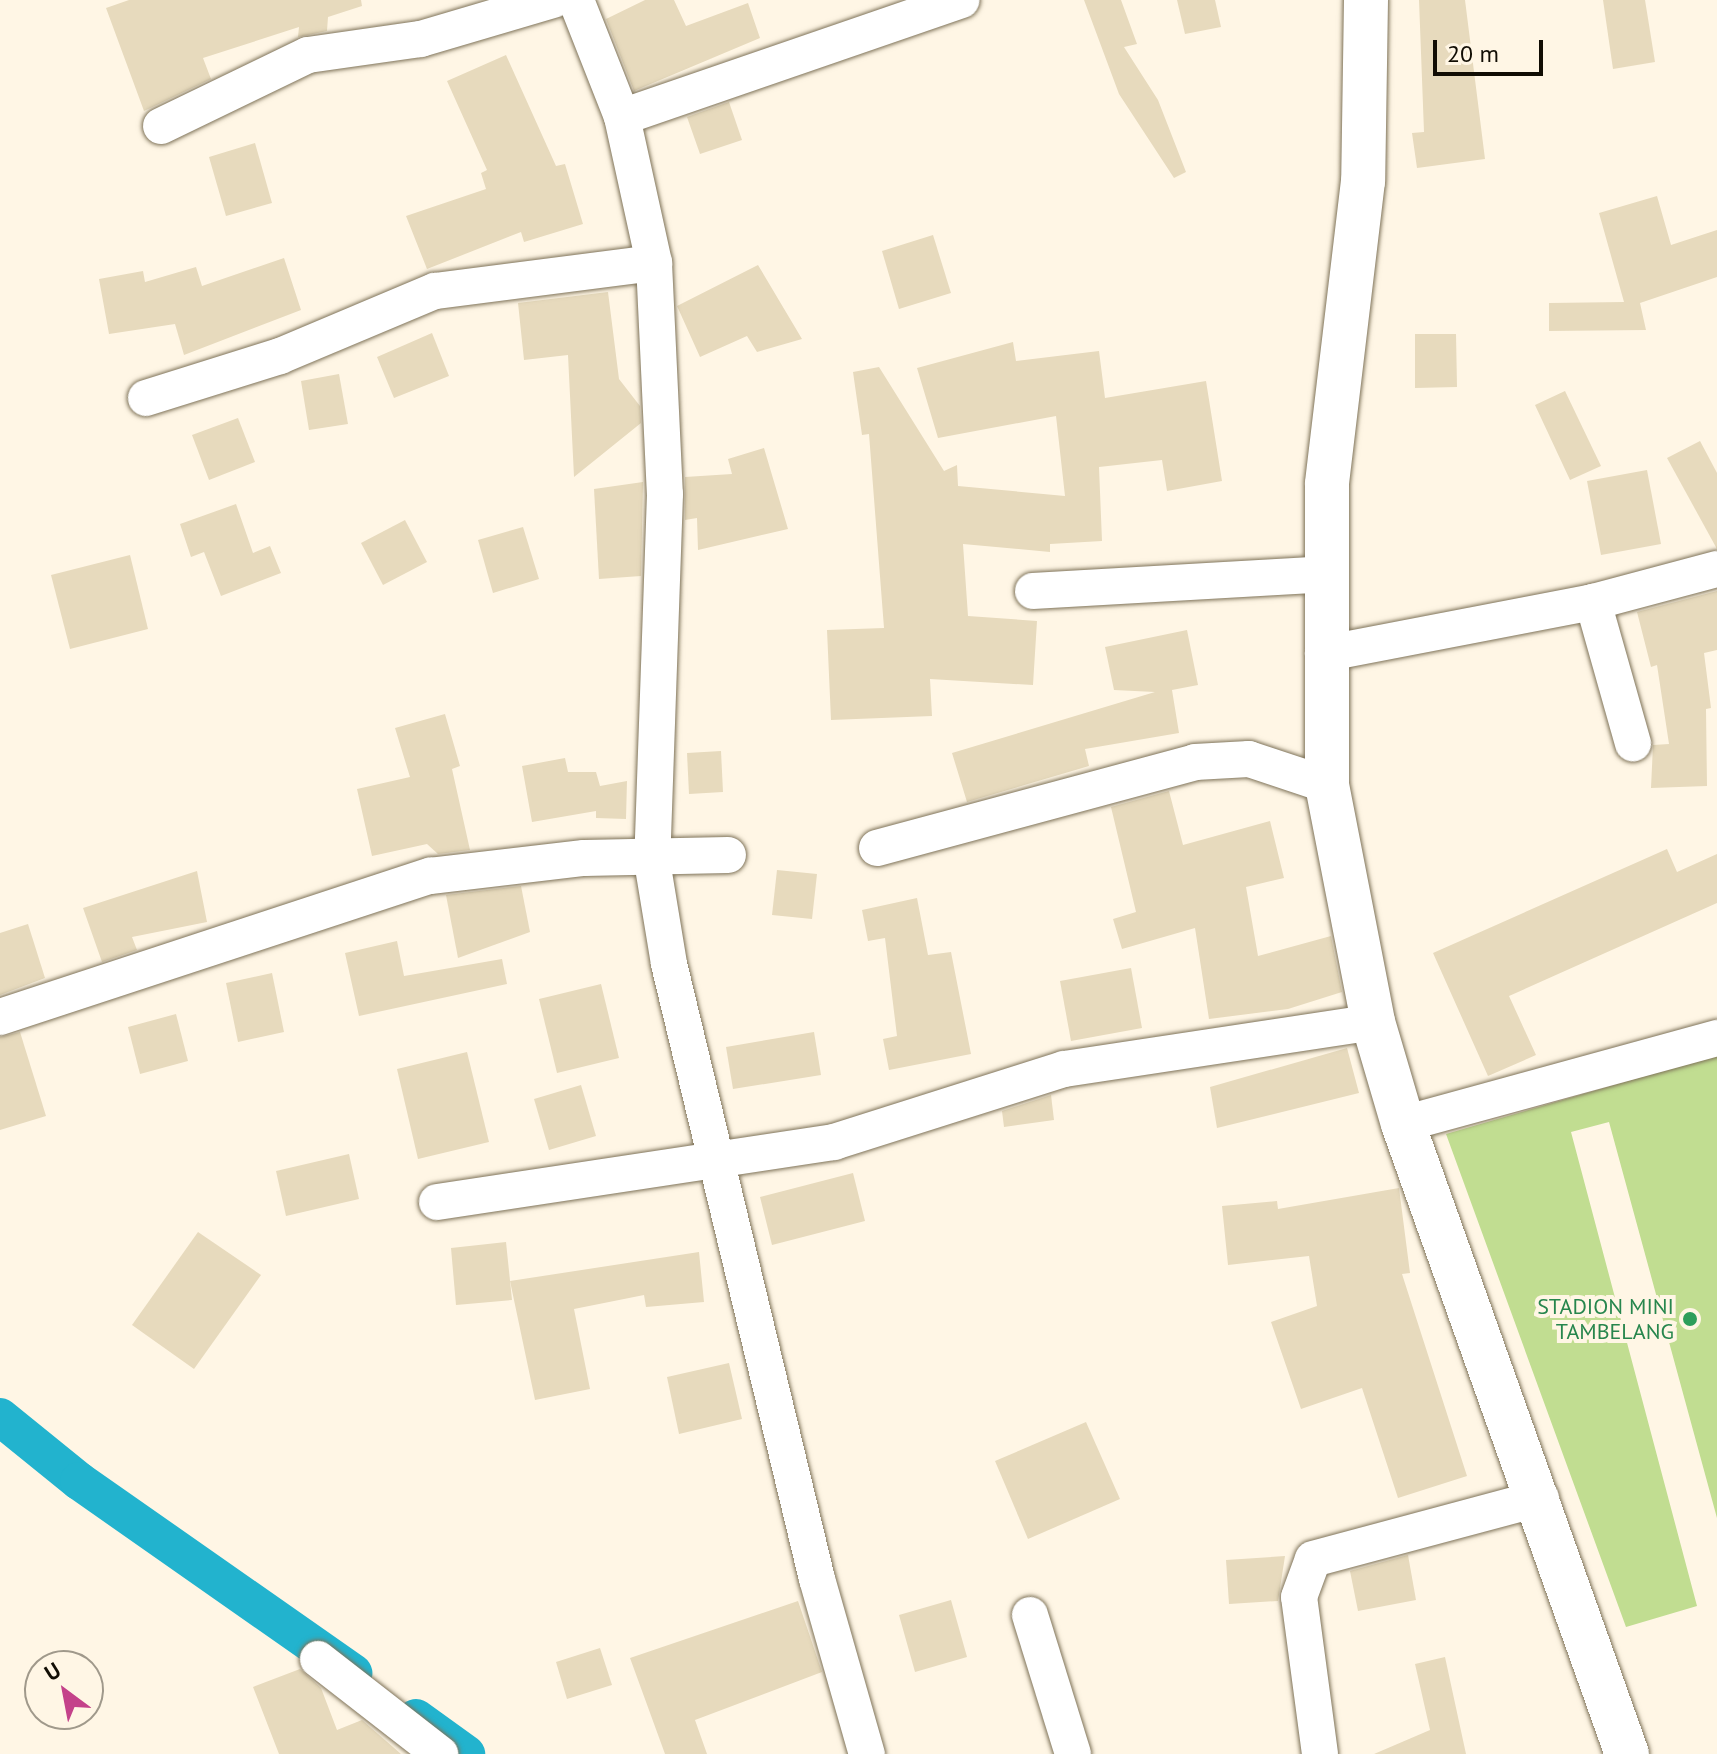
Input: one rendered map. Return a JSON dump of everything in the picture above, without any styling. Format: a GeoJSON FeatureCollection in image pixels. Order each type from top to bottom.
{"type":"FeatureCollection","features":[{"type":"Feature","properties":{"kind":"street"},"geometry":{"type":"LineString","coordinates":[[161,126],[308,55],[421,39],[553,0]]}},
{"type":"Feature","properties":{"kind":"street"},"geometry":{"type":"LineString","coordinates":[[576,0],[622,117],[654,263],[665,494],[652,861],[669,964],[721,1162],[817,1579],[867,1754]]}},
{"type":"Feature","properties":{"kind":"street"},"geometry":{"type":"LineString","coordinates":[[622,117],[961,0]]}},
{"type":"Feature","properties":{"kind":"street"},"geometry":{"type":"LineString","coordinates":[[1366,0],[1363,181],[1341,330],[1325,574],[1323,654],[1327,785],[1373,1022],[1403,1124],[1541,1498],[1627,1754]]}},
{"type":"Feature","properties":{"kind":"street"},"geometry":{"type":"LineString","coordinates":[[146,398],[280,356],[435,291],[654,263]]}},
{"type":"Feature","properties":{"kind":"street"},"geometry":{"type":"LineString","coordinates":[[1323,654],[1593,602],[1717,569]]}},
{"type":"Feature","properties":{"kind":"street"},"geometry":{"type":"LineString","coordinates":[[1033,591],[1325,574]]}},
{"type":"Feature","properties":{"kind":"street"},"geometry":{"type":"LineString","coordinates":[[1593,602],[1633,743]]}},
{"type":"Feature","properties":{"kind":"street"},"geometry":{"type":"LineString","coordinates":[[877,848],[1195,762],[1249,759],[1327,785]]}},
{"type":"Feature","properties":{"kind":"street"},"geometry":{"type":"LineString","coordinates":[[0,1017],[430,876],[584,858],[652,861],[728,855]]}},
{"type":"Feature","properties":{"kind":"street"},"geometry":{"type":"LineString","coordinates":[[437,1202],[552,1179],[610,1180],[834,1142],[1064,1069],[1373,1022]]}},
{"type":"Feature","properties":{"kind":"street"},"geometry":{"type":"LineString","coordinates":[[1403,1124],[1717,1038]]}},
{"type":"Feature","properties":{"kind":"street"},"geometry":{"type":"LineString","coordinates":[[1320,1754],[1299,1597],[1313,1559],[1541,1498]]}},
{"type":"Feature","properties":{"kind":"street"},"geometry":{"type":"LineString","coordinates":[[1030,1615],[1073,1754]]}},
{"type":"Feature","properties":{"kind":"street"},"geometry":{"type":"LineString","coordinates":[[318,1659],[440,1754]]}},
{"type":"Feature","properties":{"kind":"green space"},"geometry":{"type":"Polygon","coordinates":[[[1717,1055],[1717,1518],[1609,1122],[1571,1132],[1697,1606],[1626,1627],[1446,1134],[1717,1055]]]}},
{"type":"Feature","properties":{"kind":"building"},"geometry":{"type":"Polygon","coordinates":[[[129,0],[361,0],[362,6],[328,17],[327,31],[298,37],[299,27],[203,58],[211,79],[144,111],[106,8],[129,0]]]}},
{"type":"Feature","properties":{"kind":"building"},"geometry":{"type":"Polygon","coordinates":[[[645,0],[674,0],[686,26],[748,3],[760,38],[634,91],[606,19],[645,0]]]}},
{"type":"Feature","properties":{"kind":"building"},"geometry":{"type":"Polygon","coordinates":[[[1084,0],[1121,0],[1137,44],[1124,47],[1158,100],[1186,172],[1174,178],[1119,94],[1084,0]]]}},
{"type":"Feature","properties":{"kind":"building"},"geometry":{"type":"Polygon","coordinates":[[[1177,0],[1215,0],[1221,27],[1185,34],[1177,0]]]}},
{"type":"Feature","properties":{"kind":"building"},"geometry":{"type":"Polygon","coordinates":[[[1419,0],[1465,0],[1485,159],[1417,168],[1412,133],[1424,132],[1419,0]]]}},
{"type":"Feature","properties":{"kind":"building"},"geometry":{"type":"Polygon","coordinates":[[[1603,0],[1645,0],[1655,62],[1613,69],[1603,0]]]}},
{"type":"Feature","properties":{"kind":"building"},"geometry":{"type":"Polygon","coordinates":[[[506,55],[556,166],[565,164],[583,224],[524,242],[521,232],[427,269],[406,216],[486,189],[481,173],[487,170],[447,81],[506,55]]]}},
{"type":"Feature","properties":{"kind":"building"},"geometry":{"type":"Polygon","coordinates":[[[729,102],[742,140],[700,154],[687,117],[729,102]]]}},
{"type":"Feature","properties":{"kind":"building"},"geometry":{"type":"Polygon","coordinates":[[[255,143],[272,203],[226,216],[209,157],[255,143]]]}},
{"type":"Feature","properties":{"kind":"building"},"geometry":{"type":"Polygon","coordinates":[[[1657,196],[1671,245],[1717,230],[1717,277],[1640,303],[1646,330],[1549,331],[1549,303],[1624,302],[1599,213],[1657,196]]]}},
{"type":"Feature","properties":{"kind":"building"},"geometry":{"type":"Polygon","coordinates":[[[933,235],[951,293],[899,309],[882,251],[933,235]]]}},
{"type":"Feature","properties":{"kind":"building"},"geometry":{"type":"Polygon","coordinates":[[[284,258],[301,310],[184,355],[175,324],[109,334],[99,279],[143,271],[145,282],[196,267],[202,286],[284,258]]]}},
{"type":"Feature","properties":{"kind":"building"},"geometry":{"type":"Polygon","coordinates":[[[758,265],[802,339],[757,352],[747,336],[700,357],[677,306],[758,265]]]}},
{"type":"Feature","properties":{"kind":"building"},"geometry":{"type":"Polygon","coordinates":[[[608,292],[619,379],[640,406],[641,423],[574,477],[568,355],[524,360],[518,303],[608,292]]]}},
{"type":"Feature","properties":{"kind":"building"},"geometry":{"type":"Polygon","coordinates":[[[432,333],[449,376],[394,398],[377,357],[432,333]]]}},
{"type":"Feature","properties":{"kind":"building"},"geometry":{"type":"Polygon","coordinates":[[[1415,334],[1456,334],[1457,387],[1415,388],[1415,334]]]}},
{"type":"Feature","properties":{"kind":"building"},"geometry":{"type":"Polygon","coordinates":[[[1013,342],[1016,361],[1099,351],[1105,398],[1206,381],[1222,481],[1167,491],[1162,460],[1099,467],[1102,541],[1050,544],[1050,552],[963,544],[968,616],[1037,621],[1033,685],[930,679],[932,716],[831,720],[827,630],[884,628],[869,434],[862,435],[853,372],[879,367],[944,471],[957,465],[958,486],[1065,496],[1056,416],[938,438],[917,368],[1013,342]]]}},
{"type":"Feature","properties":{"kind":"building"},"geometry":{"type":"Polygon","coordinates":[[[339,374],[348,424],[309,430],[301,381],[339,374]]]}},
{"type":"Feature","properties":{"kind":"building"},"geometry":{"type":"Polygon","coordinates":[[[1565,391],[1601,466],[1570,480],[1535,405],[1565,391]]]}},
{"type":"Feature","properties":{"kind":"building"},"geometry":{"type":"Polygon","coordinates":[[[238,418],[255,462],[209,480],[192,435],[238,418]]]}},
{"type":"Feature","properties":{"kind":"building"},"geometry":{"type":"Polygon","coordinates":[[[1700,441],[1717,473],[1717,549],[1667,458],[1700,441]]]}},
{"type":"Feature","properties":{"kind":"building"},"geometry":{"type":"Polygon","coordinates":[[[764,448],[788,529],[698,550],[697,518],[685,520],[685,477],[732,474],[728,459],[764,448]]]}},
{"type":"Feature","properties":{"kind":"building"},"geometry":{"type":"Polygon","coordinates":[[[1647,470],[1661,544],[1601,555],[1587,481],[1647,470]]]}},
{"type":"Feature","properties":{"kind":"building"},"geometry":{"type":"Polygon","coordinates":[[[643,482],[641,576],[599,579],[594,489],[643,482]]]}},
{"type":"Feature","properties":{"kind":"building"},"geometry":{"type":"Polygon","coordinates":[[[236,504],[253,553],[270,546],[281,573],[221,596],[204,552],[191,557],[180,524],[236,504]]]}},
{"type":"Feature","properties":{"kind":"building"},"geometry":{"type":"Polygon","coordinates":[[[405,520],[427,562],[383,585],[361,543],[405,520]]]}},
{"type":"Feature","properties":{"kind":"building"},"geometry":{"type":"Polygon","coordinates":[[[523,527],[539,579],[493,593],[478,540],[523,527]]]}},
{"type":"Feature","properties":{"kind":"building"},"geometry":{"type":"Polygon","coordinates":[[[130,555],[148,629],[70,649],[51,575],[130,555]]]}},
{"type":"Feature","properties":{"kind":"building"},"geometry":{"type":"Polygon","coordinates":[[[1717,591],[1717,650],[1704,653],[1711,708],[1706,709],[1707,786],[1651,788],[1653,745],[1669,744],[1657,665],[1651,667],[1637,612],[1717,591]]]}},
{"type":"Feature","properties":{"kind":"building"},"geometry":{"type":"Polygon","coordinates":[[[1187,630],[1198,685],[1172,690],[1179,733],[1085,749],[1089,766],[967,802],[952,753],[1155,692],[1114,690],[1105,647],[1187,630]]]}},
{"type":"Feature","properties":{"kind":"building"},"geometry":{"type":"Polygon","coordinates":[[[445,714],[460,766],[452,769],[470,850],[438,854],[427,844],[372,856],[357,789],[410,777],[395,728],[445,714]]]}},
{"type":"Feature","properties":{"kind":"building"},"geometry":{"type":"Polygon","coordinates":[[[721,751],[723,792],[689,794],[687,753],[721,751]]]}},
{"type":"Feature","properties":{"kind":"building"},"geometry":{"type":"Polygon","coordinates":[[[565,758],[568,772],[596,772],[600,786],[627,781],[626,819],[596,818],[596,811],[532,822],[522,766],[565,758]]]}},
{"type":"Feature","properties":{"kind":"building"},"geometry":{"type":"Polygon","coordinates":[[[1169,791],[1183,845],[1270,821],[1284,878],[1246,887],[1258,956],[1331,936],[1342,992],[1288,1009],[1209,1019],[1195,928],[1122,949],[1113,919],[1136,912],[1111,807],[1169,791]]]}},
{"type":"Feature","properties":{"kind":"building"},"geometry":{"type":"Polygon","coordinates":[[[1667,849],[1677,872],[1717,854],[1717,903],[1509,996],[1536,1055],[1488,1076],[1433,953],[1667,849]]]}},
{"type":"Feature","properties":{"kind":"building"},"geometry":{"type":"Polygon","coordinates":[[[777,870],[817,874],[812,919],[772,915],[777,870]]]}},
{"type":"Feature","properties":{"kind":"building"},"geometry":{"type":"Polygon","coordinates":[[[197,871],[207,922],[132,937],[137,950],[102,962],[83,908],[197,871]]]}},
{"type":"Feature","properties":{"kind":"building"},"geometry":{"type":"Polygon","coordinates":[[[521,886],[530,932],[458,958],[446,895],[521,886]]]}},
{"type":"Feature","properties":{"kind":"building"},"geometry":{"type":"Polygon","coordinates":[[[917,898],[928,955],[951,952],[971,1054],[889,1070],[883,1039],[897,1036],[885,938],[868,941],[862,910],[917,898]]]}},
{"type":"Feature","properties":{"kind":"building"},"geometry":{"type":"Polygon","coordinates":[[[28,924],[45,978],[0,995],[0,933],[28,924]]]}},
{"type":"Feature","properties":{"kind":"building"},"geometry":{"type":"Polygon","coordinates":[[[397,941],[404,976],[502,959],[507,984],[359,1016],[345,953],[397,941]]]}},
{"type":"Feature","properties":{"kind":"building"},"geometry":{"type":"Polygon","coordinates":[[[1131,968],[1142,1028],[1071,1041],[1060,981],[1131,968]]]}},
{"type":"Feature","properties":{"kind":"building"},"geometry":{"type":"Polygon","coordinates":[[[272,973],[284,1032],[238,1042],[226,983],[272,973]]]}},
{"type":"Feature","properties":{"kind":"building"},"geometry":{"type":"Polygon","coordinates":[[[601,984],[619,1058],[557,1073],[539,999],[601,984]]]}},
{"type":"Feature","properties":{"kind":"building"},"geometry":{"type":"Polygon","coordinates":[[[176,1014],[188,1061],[140,1074],[128,1027],[176,1014]]]}},
{"type":"Feature","properties":{"kind":"building"},"geometry":{"type":"Polygon","coordinates":[[[20,1032],[46,1116],[0,1130],[0,1037],[20,1032]]]}},
{"type":"Feature","properties":{"kind":"building"},"geometry":{"type":"Polygon","coordinates":[[[814,1032],[821,1075],[733,1089],[726,1047],[814,1032]]]}},
{"type":"Feature","properties":{"kind":"building"},"geometry":{"type":"Polygon","coordinates":[[[1347,1048],[1359,1093],[1217,1128],[1210,1087],[1347,1048]]]}},
{"type":"Feature","properties":{"kind":"building"},"geometry":{"type":"Polygon","coordinates":[[[467,1052],[489,1142],[418,1159],[397,1069],[467,1052]]]}},
{"type":"Feature","properties":{"kind":"building"},"geometry":{"type":"Polygon","coordinates":[[[581,1085],[596,1136],[549,1150],[534,1099],[581,1085]]]}},
{"type":"Feature","properties":{"kind":"building"},"geometry":{"type":"Polygon","coordinates":[[[1051,1095],[1054,1120],[1004,1127],[1002,1111],[1051,1095]]]}},
{"type":"Feature","properties":{"kind":"building"},"geometry":{"type":"Polygon","coordinates":[[[349,1154],[359,1199],[286,1216],[276,1171],[349,1154]]]}},
{"type":"Feature","properties":{"kind":"building"},"geometry":{"type":"Polygon","coordinates":[[[853,1173],[865,1221],[772,1245],[760,1197],[853,1173]]]}},
{"type":"Feature","properties":{"kind":"building"},"geometry":{"type":"Polygon","coordinates":[[[1399,1188],[1410,1273],[1402,1274],[1467,1476],[1398,1498],[1362,1388],[1301,1409],[1271,1322],[1317,1306],[1309,1256],[1228,1265],[1222,1206],[1277,1201],[1278,1209],[1399,1188]]]}},
{"type":"Feature","properties":{"kind":"building"},"geometry":{"type":"Polygon","coordinates":[[[198,1232],[261,1275],[194,1369],[132,1325],[198,1232]]]}},
{"type":"Feature","properties":{"kind":"building"},"geometry":{"type":"Polygon","coordinates":[[[506,1242],[512,1300],[456,1305],[451,1248],[506,1242]]]}},
{"type":"Feature","properties":{"kind":"building"},"geometry":{"type":"Polygon","coordinates":[[[699,1252],[704,1302],[646,1307],[644,1295],[574,1309],[590,1389],[535,1400],[510,1281],[699,1252]]]}},
{"type":"Feature","properties":{"kind":"building"},"geometry":{"type":"Polygon","coordinates":[[[729,1363],[742,1419],[679,1434],[667,1377],[729,1363]]]}},
{"type":"Feature","properties":{"kind":"building"},"geometry":{"type":"Polygon","coordinates":[[[1086,1422],[1120,1499],[1028,1539],[995,1461],[1086,1422]]]}},
{"type":"Feature","properties":{"kind":"building"},"geometry":{"type":"Polygon","coordinates":[[[1408,1555],[1416,1600],[1358,1611],[1350,1571],[1408,1555]]]}},
{"type":"Feature","properties":{"kind":"building"},"geometry":{"type":"Polygon","coordinates":[[[1285,1556],[1278,1601],[1229,1604],[1226,1560],[1285,1556]]]}},
{"type":"Feature","properties":{"kind":"building"},"geometry":{"type":"Polygon","coordinates":[[[951,1600],[967,1657],[915,1672],[899,1615],[951,1600]]]}},
{"type":"Feature","properties":{"kind":"building"},"geometry":{"type":"Polygon","coordinates":[[[798,1601],[822,1672],[695,1720],[707,1754],[665,1754],[630,1658],[798,1601]]]}},
{"type":"Feature","properties":{"kind":"building"},"geometry":{"type":"Polygon","coordinates":[[[600,1648],[612,1685],[567,1699],[556,1662],[600,1648]]]}},
{"type":"Feature","properties":{"kind":"building"},"geometry":{"type":"Polygon","coordinates":[[[1445,1657],[1466,1754],[1374,1754],[1430,1730],[1415,1664],[1445,1657]]]}},
{"type":"Feature","properties":{"kind":"building"},"geometry":{"type":"Polygon","coordinates":[[[300,1669],[321,1688],[337,1730],[362,1720],[401,1754],[279,1754],[253,1687],[300,1669]]]}},
{"type":"Feature","properties":{"kind":"waterway"},"geometry":{"type":"LineString","coordinates":[[0,1417],[79,1481],[353,1673]]}},
{"type":"Feature","properties":{"kind":"waterway"},"geometry":{"type":"LineString","coordinates":[[416,1718],[466,1754]]}},
{"type":"Feature","properties":{"kind":"place","name":"STADION MINI TAMBELANG"},"geometry":{"type":"Point","coordinates":[1690,1319]}}]}
